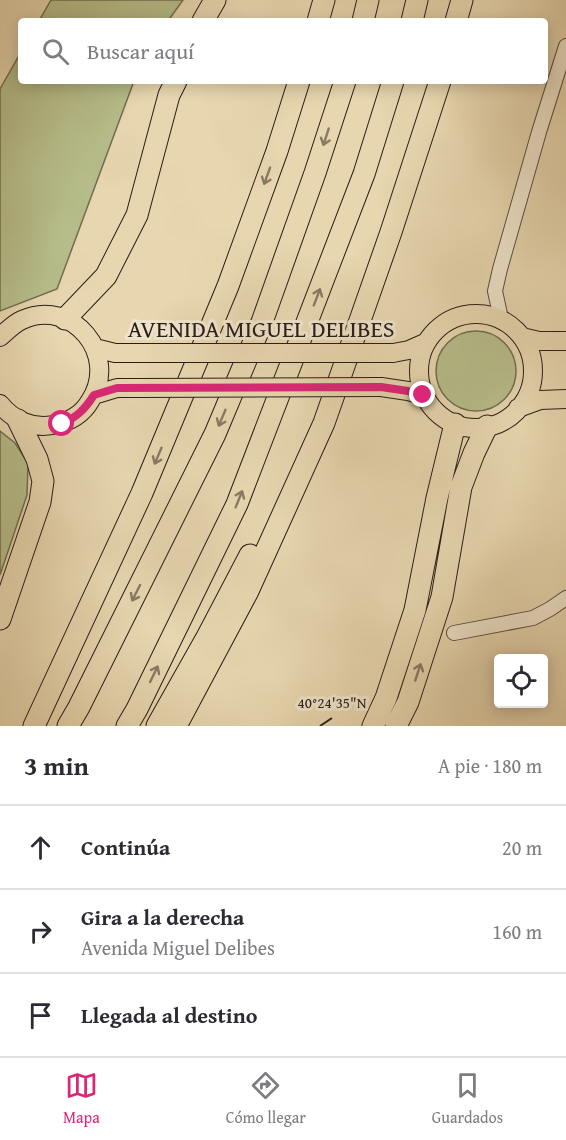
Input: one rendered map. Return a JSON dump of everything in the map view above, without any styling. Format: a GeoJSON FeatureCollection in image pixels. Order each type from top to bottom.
{"type":"FeatureCollection","features":[{"type":"Feature","properties":{"kind":"highway"},"geometry":{"type":"LineString","coordinates":[[205,18],[215,0]]}},
{"type":"Feature","properties":{"kind":"highway"},"geometry":{"type":"LineString","coordinates":[[319,18],[324,0]]}},
{"type":"Feature","properties":{"kind":"highway"},"geometry":{"type":"LineString","coordinates":[[364,18],[368,0]]}},
{"type":"Feature","properties":{"kind":"highway"},"geometry":{"type":"LineString","coordinates":[[413,18],[417,0]]}},
{"type":"Feature","properties":{"kind":"highway"},"geometry":{"type":"LineString","coordinates":[[457,18],[462,0]]}},
{"type":"Feature","properties":{"kind":"highway"},"geometry":{"type":"LineString","coordinates":[[64,319],[106,276],[137,215],[169,95],[174,84]]}},
{"type":"Feature","properties":{"kind":"highway"},"geometry":{"type":"LineString","coordinates":[[34,726],[142,492],[228,286],[298,84]]}},
{"type":"Feature","properties":{"kind":"highway"},"geometry":{"type":"LineString","coordinates":[[68,726],[80,707],[215,434],[262,322],[344,84]]}},
{"type":"Feature","properties":{"kind":"highway"},"geometry":{"type":"LineString","coordinates":[[127,726],[237,504],[364,174],[392,84]]}},
{"type":"Feature","properties":{"kind":"highway"},"geometry":{"type":"LineString","coordinates":[[176,726],[248,591],[324,423],[439,84]]}},
{"type":"Feature","properties":{"kind":"highway"},"geometry":{"type":"LineString","coordinates":[[157,726],[250,554],[368,297]]}},
{"type":"Feature","properties":{"kind":"highway"},"geometry":{"type":"LineString","coordinates":[[0,619],[40,502],[43,481],[37,457],[18,420]]}},
{"type":"Feature","properties":{"kind":"highway"},"geometry":{"type":"LineString","coordinates":[[373,726],[386,698],[415,610],[437,498],[455,424]]}},
{"type":"Feature","properties":{"kind":"highway"},"geometry":{"type":"LineString","coordinates":[[396,726],[408,702],[442,597],[461,488],[474,453],[488,426]]}},
{"type":"Feature","properties":{"kind":"highway"},"geometry":{"type":"LineString","coordinates":[[189,726],[246,614],[248,591]]}},
{"type":"Feature","properties":{"kind":"highway"},"geometry":{"type":"LineString","coordinates":[[24,726],[73,640]]}},
{"type":"Feature","properties":{"kind":"main road"},"geometry":{"type":"LineString","coordinates":[[467,314],[484,314],[501,319],[522,337],[533,366],[532,381],[527,396],[518,408],[504,420],[488,426],[470,428],[442,417],[431,407],[423,395],[418,369],[425,343],[436,329],[450,320],[467,314]]}},
{"type":"Feature","properties":{"kind":"main road"},"geometry":{"type":"LineString","coordinates":[[0,337],[22,320],[36,316],[50,315],[64,319],[77,326],[88,336],[95,348],[100,372],[99,384],[86,408],[62,424],[32,425],[18,420],[6,412],[0,404]]}},
{"type":"Feature","properties":{"kind":"main road"},"geometry":{"type":"LineString","coordinates":[[522,337],[539,341],[566,341]]}},
{"type":"Feature","properties":{"kind":"main road","name":"AVENIDA MIGUEL DELIBES"},"geometry":{"type":"LineString","coordinates":[[95,348],[115,352],[154,353],[393,353],[409,350],[425,343]]}},
{"type":"Feature","properties":{"kind":"main road"},"geometry":{"type":"LineString","coordinates":[[94,395],[117,388],[381,387],[423,395]]}},
{"type":"Feature","properties":{"kind":"main road"},"geometry":{"type":"LineString","coordinates":[[518,408],[540,400],[566,399]]}},
{"type":"Feature","properties":{"kind":"street"},"geometry":{"type":"LineString","coordinates":[[501,319],[495,291],[500,269],[566,46]]}},
{"type":"Feature","properties":{"kind":"street"},"geometry":{"type":"LineString","coordinates":[[454,633],[533,618],[566,598]]}},
{"type":"Feature","properties":{"kind":"green space"},"geometry":{"type":"Polygon","coordinates":[[[51,0],[183,0],[170,18],[41,18],[51,0]]]}},
{"type":"Feature","properties":{"kind":"green space"},"geometry":{"type":"Polygon","coordinates":[[[18,57],[18,84],[133,84],[57,289],[0,311],[0,89],[18,57]]]}},
{"type":"Feature","properties":{"kind":"green space"},"geometry":{"type":"Polygon","coordinates":[[[476,331],[491,334],[504,343],[513,356],[516,371],[513,386],[504,399],[491,408],[476,411],[461,408],[448,399],[439,386],[436,371],[439,356],[448,343],[461,334],[476,331]]]}},
{"type":"Feature","properties":{"kind":"green space"},"geometry":{"type":"Polygon","coordinates":[[[0,431],[15,443],[28,463],[27,495],[0,575],[0,431]]]}},
{"type":"Feature","properties":{"kind":"route"},"geometry":{"type":"LineString","coordinates":[[62,424],[86,408],[94,395],[117,388],[381,387],[423,395]]}}]}
